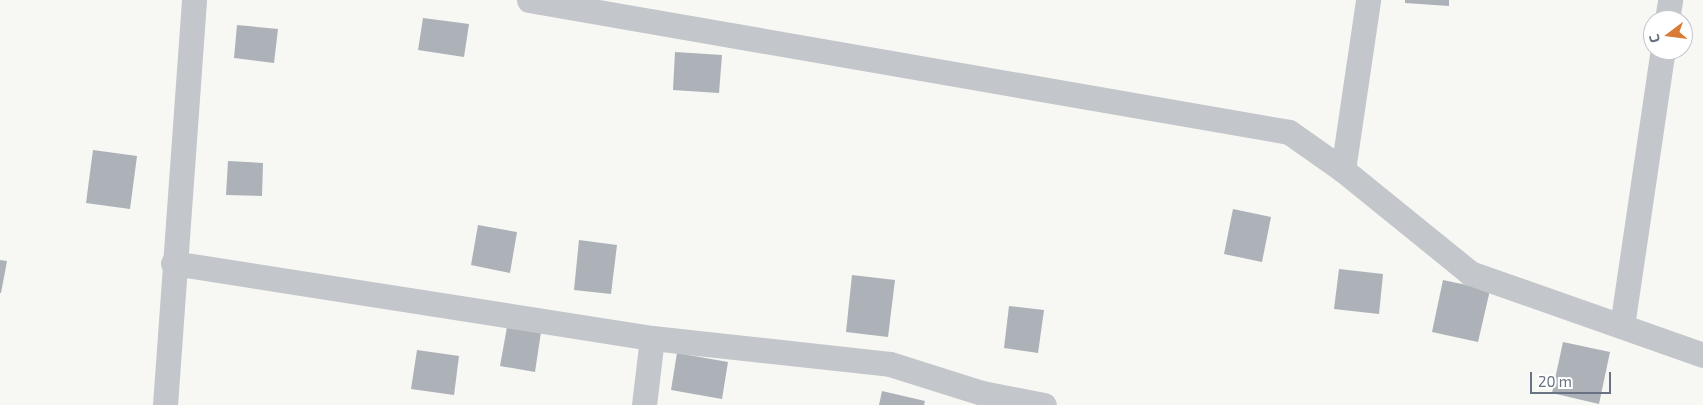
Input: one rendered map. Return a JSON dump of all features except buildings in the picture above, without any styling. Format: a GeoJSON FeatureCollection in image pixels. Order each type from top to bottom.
{"type":"FeatureCollection","features":[{"type":"Feature","properties":{"kind":"street"},"geometry":{"type":"LineString","coordinates":[[165,405],[173,263],[194,0]]}},
{"type":"Feature","properties":{"kind":"street"},"geometry":{"type":"LineString","coordinates":[[529,0],[1290,132],[1342,170],[1470,273],[1703,355]]}},
{"type":"Feature","properties":{"kind":"street"},"geometry":{"type":"LineString","coordinates":[[1342,170],[1368,0]]}},
{"type":"Feature","properties":{"kind":"street"},"geometry":{"type":"LineString","coordinates":[[1622,326],[1662,60]]}},
{"type":"Feature","properties":{"kind":"street"},"geometry":{"type":"LineString","coordinates":[[173,263],[652,338],[890,364],[982,393],[1044,405]]}},
{"type":"Feature","properties":{"kind":"street"},"geometry":{"type":"LineString","coordinates":[[644,405],[652,338]]}}]}
